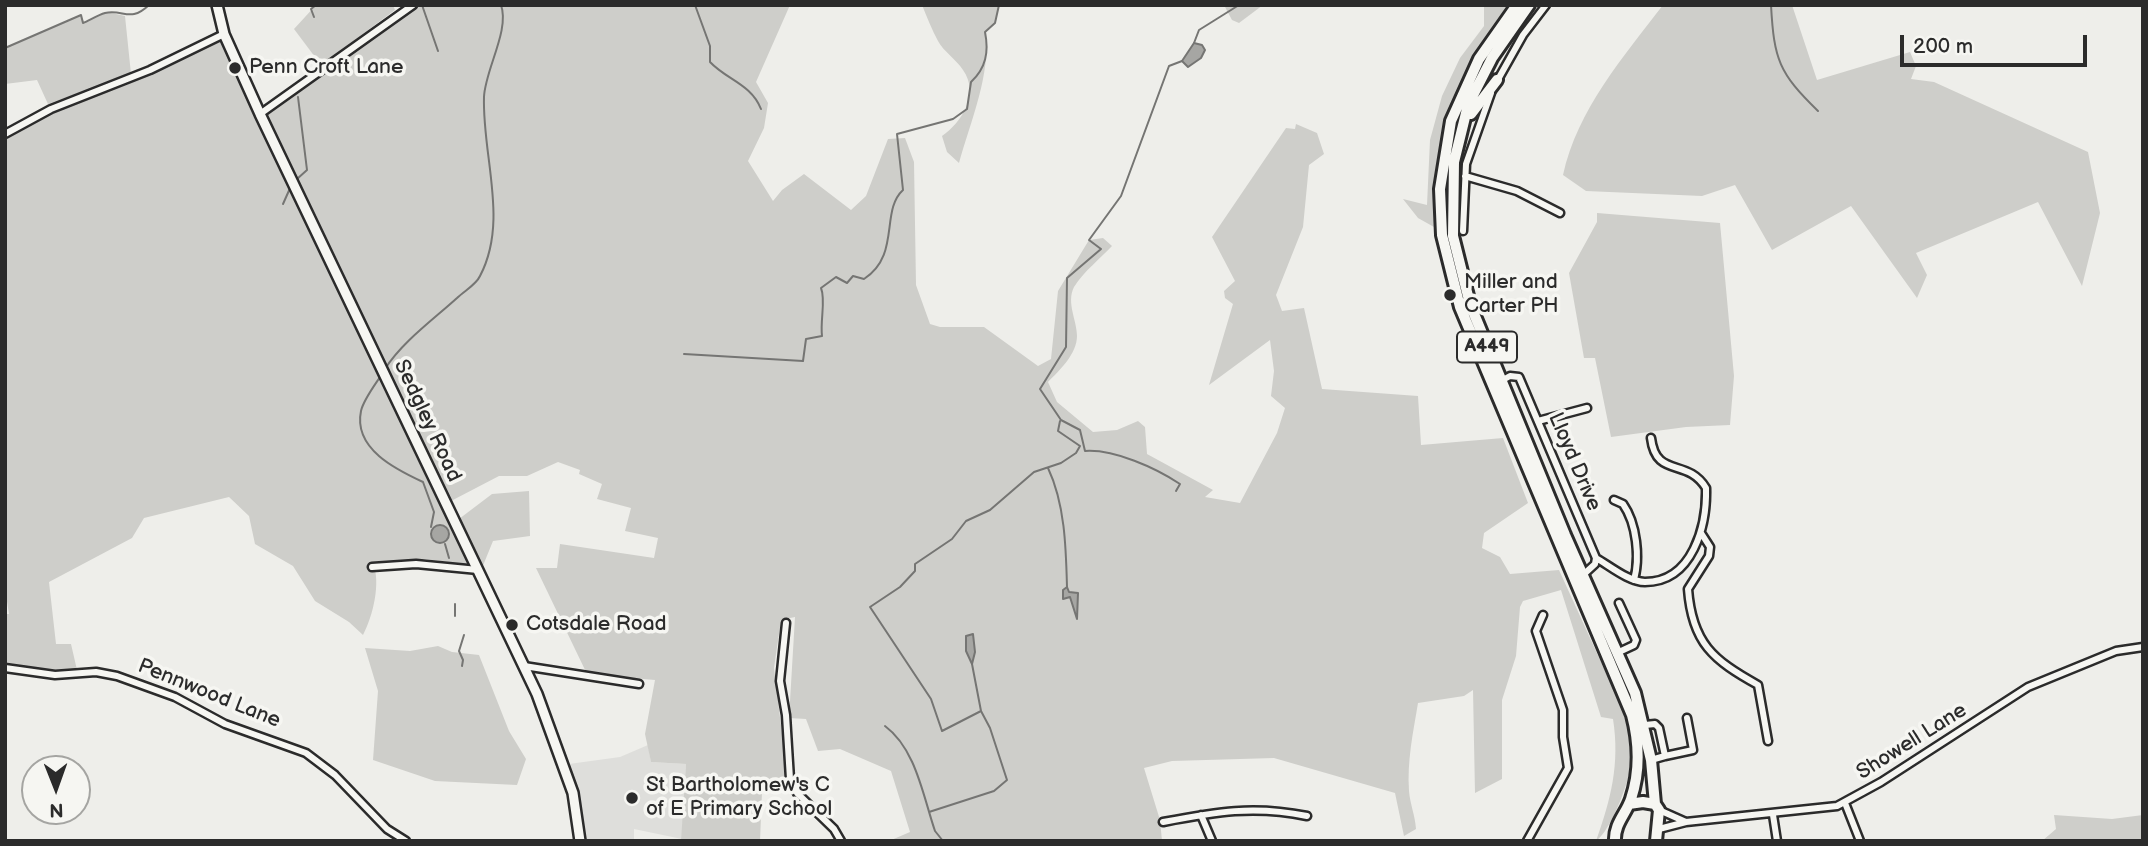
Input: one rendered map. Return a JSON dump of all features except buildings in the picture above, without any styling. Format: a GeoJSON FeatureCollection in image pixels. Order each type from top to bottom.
{"type":"FeatureCollection","features":[{"type":"Feature","properties":{"kind":"highway","name":"A449"},"geometry":{"type":"LineString","coordinates":[[1517,5],[1479,59],[1451,121],[1440,189],[1442,234],[1460,307],[1632,715],[1637,746],[1634,786],[1629,804]]}},
{"type":"Feature","properties":{"kind":"highway","name":"A449"},"geometry":{"type":"LineString","coordinates":[[1529,5],[1479,81],[1456,148],[1452,190],[1457,255],[1470,304],[1501,381],[1583,575],[1619,652],[1645,725],[1657,807]]}},
{"type":"Feature","properties":{"kind":"highway"},"geometry":{"type":"LineString","coordinates":[[1456,148],[1472,110],[1497,80]]}},
{"type":"Feature","properties":{"kind":"highway"},"geometry":{"type":"LineString","coordinates":[[1614,838],[1629,804],[1643,802],[1657,807],[1657,838]]}},
{"type":"Feature","properties":{"kind":"street","name":"Sedgley Road"},"geometry":{"type":"LineString","coordinates":[[217,5],[223,28],[260,114],[524,666],[569,781],[580,841]]}},
{"type":"Feature","properties":{"kind":"street"},"geometry":{"type":"LineString","coordinates":[[260,114],[413,5]]}},
{"type":"Feature","properties":{"kind":"street"},"geometry":{"type":"LineString","coordinates":[[1463,231],[1465,176],[1477,131],[1497,80],[1523,35],[1546,5]]}},
{"type":"Feature","properties":{"kind":"street"},"geometry":{"type":"LineString","coordinates":[[5,134],[51,109],[150,71],[223,28]]}},
{"type":"Feature","properties":{"kind":"street"},"geometry":{"type":"LineString","coordinates":[[1465,176],[1517,191],[1560,213]]}},
{"type":"Feature","properties":{"kind":"street","name":"Lloyd Drive"},"geometry":{"type":"LineString","coordinates":[[1501,381],[1510,376],[1519,377],[1596,558]]}},
{"type":"Feature","properties":{"kind":"street"},"geometry":{"type":"LineString","coordinates":[[1538,421],[1587,408]]}},
{"type":"Feature","properties":{"kind":"street"},"geometry":{"type":"LineString","coordinates":[[1583,575],[1595,565],[1596,558],[1634,580],[1645,582],[1667,578],[1682,567],[1701,533],[1706,488],[1688,468],[1665,465],[1657,459],[1651,438]]}},
{"type":"Feature","properties":{"kind":"street"},"geometry":{"type":"LineString","coordinates":[[1614,500],[1623,504],[1630,520],[1638,564],[1634,580]]}},
{"type":"Feature","properties":{"kind":"street"},"geometry":{"type":"LineString","coordinates":[[1701,533],[1710,547],[1709,556],[1688,589],[1695,632],[1732,671],[1758,685],[1768,741]]}},
{"type":"Feature","properties":{"kind":"street"},"geometry":{"type":"LineString","coordinates":[[372,567],[416,564],[479,570]]}},
{"type":"Feature","properties":{"kind":"street"},"geometry":{"type":"LineString","coordinates":[[1619,603],[1636,640],[1634,645],[1619,652]]}},
{"type":"Feature","properties":{"kind":"street"},"geometry":{"type":"LineString","coordinates":[[1527,841],[1568,768],[1569,761],[1563,737],[1563,710],[1536,631],[1543,615]]}},
{"type":"Feature","properties":{"kind":"street"},"geometry":{"type":"LineString","coordinates":[[786,623],[780,681],[786,715],[790,779],[797,793],[834,829],[841,841]]}},
{"type":"Feature","properties":{"kind":"street","name":"Showell Lane"},"geometry":{"type":"LineString","coordinates":[[1657,838],[1686,822],[1773,815],[1845,803],[2028,687],[2116,651],[2143,647]]}},
{"type":"Feature","properties":{"kind":"street"},"geometry":{"type":"LineString","coordinates":[[524,666],[639,684]]}},
{"type":"Feature","properties":{"kind":"street","name":"Pennwood Lane"},"geometry":{"type":"LineString","coordinates":[[5,668],[55,675],[96,673],[117,676],[175,697],[225,724],[306,753],[335,775],[387,829],[406,841]]}},
{"type":"Feature","properties":{"kind":"street"},"geometry":{"type":"LineString","coordinates":[[1651,760],[1693,750],[1687,718]]}},
{"type":"Feature","properties":{"kind":"street"},"geometry":{"type":"LineString","coordinates":[[1645,725],[1655,724],[1659,728],[1665,755]]}},
{"type":"Feature","properties":{"kind":"street"},"geometry":{"type":"LineString","coordinates":[[1845,803],[1860,841]]}},
{"type":"Feature","properties":{"kind":"street","name":"Showell Lane"},"geometry":{"type":"LineString","coordinates":[[1657,807],[1686,822]]}},
{"type":"Feature","properties":{"kind":"street"},"geometry":{"type":"LineString","coordinates":[[1163,822],[1255,808],[1307,816]]}},
{"type":"Feature","properties":{"kind":"street"},"geometry":{"type":"LineString","coordinates":[[1201,815],[1212,841]]}},
{"type":"Feature","properties":{"kind":"street"},"geometry":{"type":"LineString","coordinates":[[1773,815],[1777,841]]}},
{"type":"Feature","properties":{"kind":"shaded area"},"geometry":{"type":"Polygon","coordinates":[[[316,5],[393,5],[395,10],[321,65],[294,29],[316,5]]]}},
{"type":"Feature","properties":{"kind":"shaded area"},"geometry":{"type":"Polygon","coordinates":[[[422,5],[790,5],[756,82],[768,103],[764,128],[748,161],[773,201],[782,190],[804,174],[851,210],[866,196],[888,139],[905,138],[914,162],[916,285],[930,324],[940,327],[984,327],[1038,366],[1051,359],[1058,291],[1089,240],[1103,238],[1112,246],[1082,276],[1072,293],[1076,343],[1067,362],[1048,382],[1057,402],[1093,432],[1117,430],[1138,421],[1145,427],[1147,454],[1213,490],[1205,497],[1240,503],[1277,433],[1285,408],[1271,396],[1274,371],[1270,340],[1209,385],[1233,304],[1225,298],[1224,291],[1235,281],[1212,237],[1286,128],[1295,129],[1296,124],[1317,133],[1324,154],[1309,165],[1303,227],[1276,295],[1282,311],[1304,308],[1322,389],[1418,396],[1421,445],[1503,438],[1528,503],[1484,533],[1482,548],[1500,557],[1510,574],[1559,570],[1622,708],[1629,732],[1631,766],[1620,802],[1602,835],[1596,841],[1613,781],[1613,719],[1601,717],[1561,590],[1523,601],[1520,607],[1516,656],[1502,700],[1502,779],[1475,793],[1473,690],[1464,696],[1418,703],[1409,780],[1416,829],[1404,836],[1395,793],[1274,758],[1172,761],[1144,768],[1160,820],[1162,841],[889,841],[910,832],[891,771],[840,749],[818,751],[806,719],[789,718],[795,617],[781,620],[774,668],[787,775],[762,792],[760,841],[681,841],[686,764],[651,762],[645,734],[655,680],[587,674],[536,568],[557,568],[560,544],[654,558],[658,538],[625,531],[631,508],[597,499],[602,484],[579,474],[580,470],[558,462],[527,476],[499,476],[451,501],[265,116],[399,16],[422,5]]]}},
{"type":"Feature","properties":{"kind":"shaded area"},"geometry":{"type":"Polygon","coordinates":[[[922,5],[999,5],[995,23],[985,32],[983,80],[959,163],[947,152],[942,136],[956,123],[966,107],[970,88],[968,79],[938,41],[922,5]]]}},
{"type":"Feature","properties":{"kind":"shaded area"},"geometry":{"type":"Polygon","coordinates":[[[1224,5],[1263,5],[1239,23],[1232,20],[1224,5]]]}},
{"type":"Feature","properties":{"kind":"shaded area"},"geometry":{"type":"Polygon","coordinates":[[[1484,5],[1511,5],[1472,62],[1453,101],[1440,144],[1434,227],[1418,218],[1403,199],[1427,205],[1430,140],[1442,96],[1460,58],[1484,26],[1484,5]]]}},
{"type":"Feature","properties":{"kind":"shaded area"},"geometry":{"type":"Polygon","coordinates":[[[1663,5],[1792,5],[1817,80],[1910,52],[1916,66],[1911,79],[1934,82],[2088,152],[2100,213],[2082,286],[2038,202],[1916,253],[1927,275],[1917,298],[1851,206],[1772,250],[1735,185],[1702,196],[1586,191],[1563,175],[1579,128],[1604,85],[1663,5]]]}},
{"type":"Feature","properties":{"kind":"shaded area"},"geometry":{"type":"Polygon","coordinates":[[[107,12],[125,16],[131,74],[48,104],[37,80],[5,84],[5,48],[81,15],[84,22],[107,12]]]}},
{"type":"Feature","properties":{"kind":"shaded area"},"geometry":{"type":"Polygon","coordinates":[[[223,38],[431,488],[471,565],[425,559],[373,563],[375,599],[363,635],[349,622],[315,601],[293,566],[255,544],[249,516],[229,497],[144,518],[132,538],[49,582],[56,644],[71,644],[77,670],[58,672],[5,665],[5,614],[9,614],[5,589],[5,140],[51,112],[156,72],[223,38]]]}},
{"type":"Feature","properties":{"kind":"shaded area"},"geometry":{"type":"Polygon","coordinates":[[[1194,43],[1202,45],[1205,50],[1201,58],[1188,67],[1182,61],[1194,43]]]}},
{"type":"Feature","properties":{"kind":"shaded area"},"geometry":{"type":"Polygon","coordinates":[[[1597,213],[1720,223],[1734,376],[1730,425],[1686,427],[1611,437],[1595,358],[1584,358],[1569,273],[1597,222],[1597,213]]]}},
{"type":"Feature","properties":{"kind":"shaded area"},"geometry":{"type":"Polygon","coordinates":[[[529,491],[530,536],[493,541],[482,568],[459,519],[492,494],[529,491]]]}},
{"type":"Feature","properties":{"kind":"shaded area"},"geometry":{"type":"Polygon","coordinates":[[[436,525],[444,525],[449,534],[447,541],[436,543],[431,538],[431,530],[436,525]]]}},
{"type":"Feature","properties":{"kind":"shaded area"},"geometry":{"type":"Polygon","coordinates":[[[1067,587],[1069,592],[1078,593],[1077,619],[1070,597],[1063,599],[1063,590],[1067,587]]]}},
{"type":"Feature","properties":{"kind":"shaded area"},"geometry":{"type":"Polygon","coordinates":[[[973,634],[975,652],[972,664],[966,651],[966,636],[973,634]]]}},
{"type":"Feature","properties":{"kind":"shaded area"},"geometry":{"type":"Polygon","coordinates":[[[438,646],[452,652],[479,655],[509,731],[526,759],[517,785],[435,781],[373,760],[378,691],[365,648],[410,651],[438,646]]]}},
{"type":"Feature","properties":{"kind":"shaded area","name":"St Bartholomew's C of E Primary School"},"geometry":{"type":"Polygon","coordinates":[[[648,745],[651,762],[686,764],[682,839],[634,829],[634,841],[585,841],[578,788],[569,764],[620,757],[648,745]]]}},
{"type":"Feature","properties":{"kind":"shaded area"},"geometry":{"type":"Polygon","coordinates":[[[2054,815],[2112,819],[2143,815],[2143,841],[2042,841],[2056,829],[2054,815]]]}},
{"type":"Feature","properties":{"kind":"waterway"},"geometry":{"type":"LineString","coordinates":[[5,48],[81,15],[83,23],[105,13],[137,13],[149,5]]}},
{"type":"Feature","properties":{"kind":"waterway"},"geometry":{"type":"LineString","coordinates":[[314,17],[311,9],[316,5]]}},
{"type":"Feature","properties":{"kind":"waterway"},"geometry":{"type":"LineString","coordinates":[[422,5],[438,51]]}},
{"type":"Feature","properties":{"kind":"waterway"},"geometry":{"type":"LineString","coordinates":[[385,369],[409,340],[476,282],[488,255],[493,233],[493,211],[484,97],[500,38],[503,15],[501,5]]}},
{"type":"Feature","properties":{"kind":"waterway"},"geometry":{"type":"LineString","coordinates":[[695,5],[710,46],[710,62],[745,88],[761,109]]}},
{"type":"Feature","properties":{"kind":"waterway"},"geometry":{"type":"LineString","coordinates":[[684,354],[803,361],[806,339],[822,336],[821,288],[836,277],[847,283],[853,276],[864,279],[875,269],[887,246],[892,209],[903,190],[897,134],[953,119],[967,109],[971,82],[985,59],[985,32],[995,23],[999,5]]}},
{"type":"Feature","properties":{"kind":"waterway"},"geometry":{"type":"LineString","coordinates":[[1194,43],[1199,30],[1239,5]]}},
{"type":"Feature","properties":{"kind":"waterway"},"geometry":{"type":"LineString","coordinates":[[1771,5],[1774,39],[1781,64],[1795,86],[1818,111]]}},
{"type":"Feature","properties":{"kind":"waterway"},"geometry":{"type":"LineString","coordinates":[[1176,491],[1180,484],[1147,466],[1109,453],[1085,451],[1080,430],[1061,420],[1040,389],[1066,347],[1067,278],[1101,249],[1089,240],[1121,196],[1169,66],[1182,61]]}},
{"type":"Feature","properties":{"kind":"waterway"},"geometry":{"type":"LineString","coordinates":[[297,179],[307,170],[298,97]]}},
{"type":"Feature","properties":{"kind":"waterway"},"geometry":{"type":"LineString","coordinates":[[283,204],[291,186]]}},
{"type":"Feature","properties":{"kind":"waterway"},"geometry":{"type":"LineString","coordinates":[[380,377],[361,411],[360,424],[364,436],[379,456],[423,482],[434,512],[431,527]]}},
{"type":"Feature","properties":{"kind":"waterway"},"geometry":{"type":"LineString","coordinates":[[972,664],[981,711],[942,731],[931,699],[870,607],[900,587],[915,571],[915,564],[952,539],[966,521],[990,510],[1034,472],[1061,463],[1076,453],[1080,446],[1058,431],[1060,421]]}},
{"type":"Feature","properties":{"kind":"waterway"},"geometry":{"type":"LineString","coordinates":[[1048,468],[1061,511],[1067,587]]}},
{"type":"Feature","properties":{"kind":"waterway"},"geometry":{"type":"LineString","coordinates":[[445,544],[449,558]]}},
{"type":"Feature","properties":{"kind":"waterway"},"geometry":{"type":"LineString","coordinates":[[455,604],[455,616]]}},
{"type":"Feature","properties":{"kind":"waterway"},"geometry":{"type":"LineString","coordinates":[[462,666],[463,660],[459,651],[464,635]]}},
{"type":"Feature","properties":{"kind":"waterway"},"geometry":{"type":"LineString","coordinates":[[929,812],[994,791],[1007,780],[990,728],[981,711]]}},
{"type":"Feature","properties":{"kind":"waterway"},"geometry":{"type":"LineString","coordinates":[[885,726],[896,736],[911,760],[935,831],[943,841]]}},
{"type":"Feature","properties":{"kind":"place","name":"Penn Croft Lane"},"geometry":{"type":"Point","coordinates":[235,68]}},
{"type":"Feature","properties":{"kind":"place","name":"Miller and Carter PH"},"geometry":{"type":"Point","coordinates":[1450,295]}},
{"type":"Feature","properties":{"kind":"place","name":"Cotsdale Road"},"geometry":{"type":"Point","coordinates":[512,625]}},
{"type":"Feature","properties":{"kind":"place","name":"St Bartholomew's C of E Primary School"},"geometry":{"type":"Point","coordinates":[632,798]}}]}
